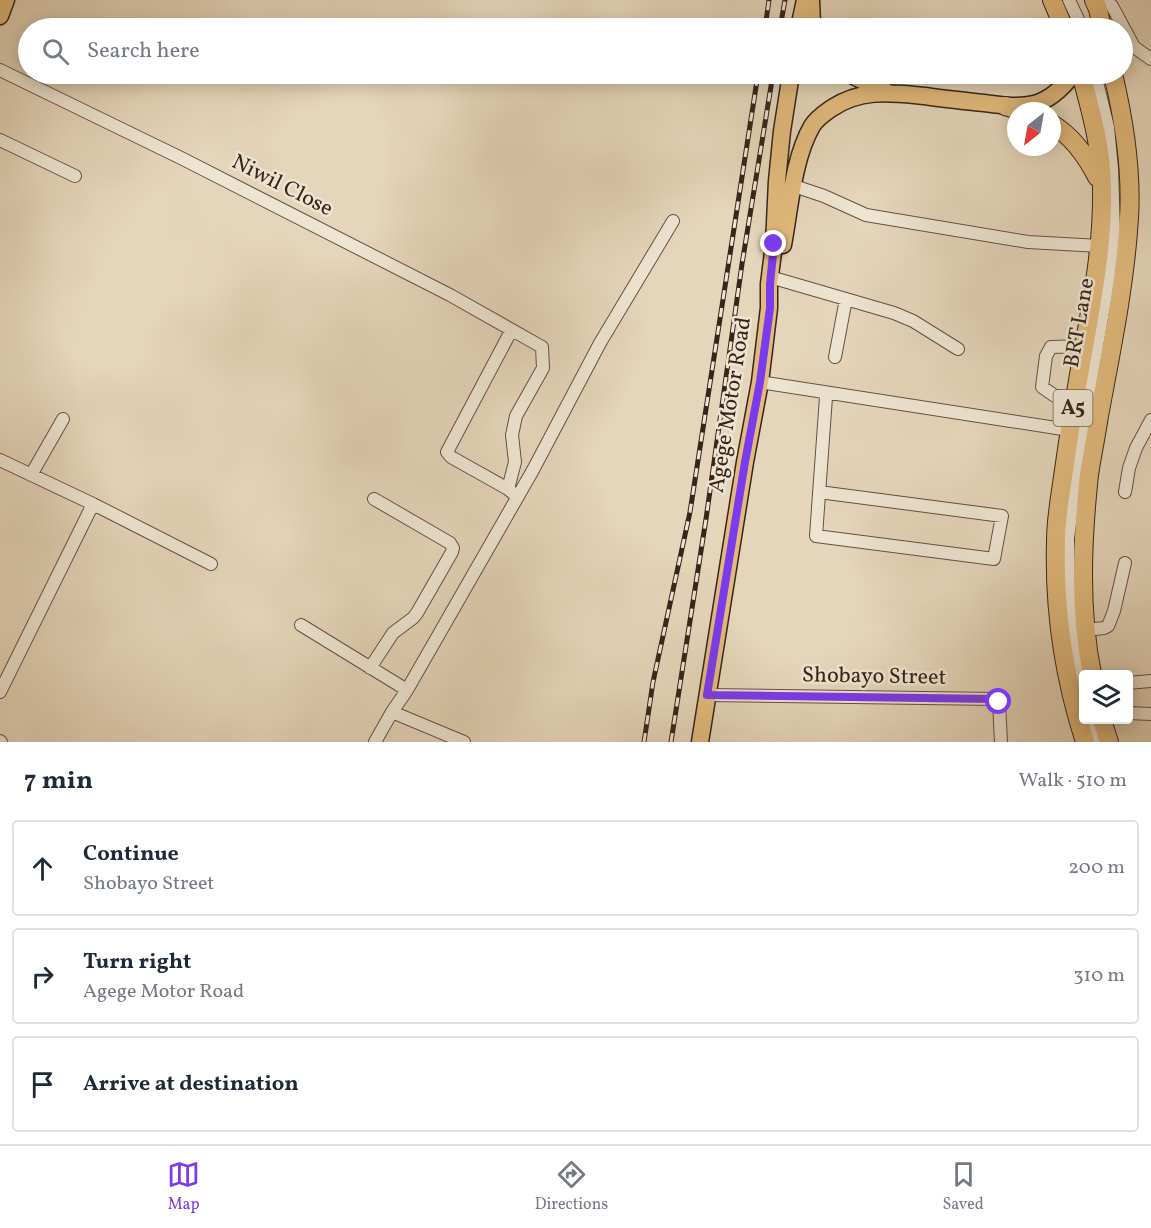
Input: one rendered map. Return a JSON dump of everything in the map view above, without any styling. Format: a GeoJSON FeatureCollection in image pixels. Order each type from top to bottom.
{"type":"FeatureCollection","features":[{"type":"Feature","properties":{"kind":"highway"},"geometry":{"type":"LineString","coordinates":[[1052,0],[1060,18]]}},
{"type":"Feature","properties":{"kind":"highway"},"geometry":{"type":"LineString","coordinates":[[1099,3],[1101,18]]}},
{"type":"Feature","properties":{"kind":"highway","name":"A5"},"geometry":{"type":"LineString","coordinates":[[1084,84],[1093,118],[1101,173],[1100,246],[1093,299],[1069,430],[1056,540],[1061,639],[1071,694],[1085,742]]}},
{"type":"Feature","properties":{"kind":"highway","name":"A5"},"geometry":{"type":"LineString","coordinates":[[1091,670],[1083,597],[1084,537],[1089,473],[1124,276],[1129,216],[1129,172],[1124,128],[1115,84]]}},
{"type":"Feature","properties":{"kind":"highway"},"geometry":{"type":"LineString","coordinates":[[1061,131],[1080,148],[1102,191]]}},
{"type":"Feature","properties":{"kind":"highway"},"geometry":{"type":"LineString","coordinates":[[1103,724],[1109,742]]}},
{"type":"Feature","properties":{"kind":"main road"},"geometry":{"type":"LineString","coordinates":[[0,16],[6,0]]}},
{"type":"Feature","properties":{"kind":"main road"},"geometry":{"type":"LineString","coordinates":[[800,18],[805,0]]}},
{"type":"Feature","properties":{"kind":"main road"},"geometry":{"type":"LineString","coordinates":[[811,0],[812,18]]}},
{"type":"Feature","properties":{"kind":"main road"},"geometry":{"type":"LineString","coordinates":[[1096,18],[1099,3]]}},
{"type":"Feature","properties":{"kind":"main road","name":"Agege Motor Road"},"geometry":{"type":"LineString","coordinates":[[700,742],[760,382],[770,308],[777,181],[789,84]]}},
{"type":"Feature","properties":{"kind":"main road"},"geometry":{"type":"LineString","coordinates":[[871,84],[888,92]]}},
{"type":"Feature","properties":{"kind":"main road"},"geometry":{"type":"LineString","coordinates":[[1039,102],[1053,94],[1064,84]]}},
{"type":"Feature","properties":{"kind":"main road"},"geometry":{"type":"LineString","coordinates":[[770,308],[799,158],[814,123],[824,113],[851,98],[888,92],[1007,107]]}},
{"type":"Feature","properties":{"kind":"street"},"geometry":{"type":"LineString","coordinates":[[1070,0],[1078,18]]}},
{"type":"Feature","properties":{"kind":"street"},"geometry":{"type":"LineString","coordinates":[[1099,3],[1112,6],[1118,18]]}},
{"type":"Feature","properties":{"kind":"street"},"geometry":{"type":"LineString","coordinates":[[1133,45],[1151,59]]}},
{"type":"Feature","properties":{"kind":"street","name":"Niwil Close"},"geometry":{"type":"LineString","coordinates":[[0,70],[18,79]]}},
{"type":"Feature","properties":{"kind":"street","name":"Niwil Close"},"geometry":{"type":"LineString","coordinates":[[29,84],[181,158],[450,295],[542,346],[543,368],[516,416],[512,435],[515,462],[513,493]]}},
{"type":"Feature","properties":{"kind":"street","name":"BRT Lane"},"geometry":{"type":"LineString","coordinates":[[1081,670],[1069,582],[1068,538],[1081,438],[1110,272],[1114,230],[1108,127],[1097,84]]}},
{"type":"Feature","properties":{"kind":"street"},"geometry":{"type":"LineString","coordinates":[[0,140],[75,176]]}},
{"type":"Feature","properties":{"kind":"street"},"geometry":{"type":"LineString","coordinates":[[794,186],[866,214],[1028,242],[1100,246]]}},
{"type":"Feature","properties":{"kind":"street"},"geometry":{"type":"LineString","coordinates":[[375,742],[407,690],[513,493],[673,221]]}},
{"type":"Feature","properties":{"kind":"street"},"geometry":{"type":"LineString","coordinates":[[777,279],[904,317],[958,349]]}},
{"type":"Feature","properties":{"kind":"street"},"geometry":{"type":"LineString","coordinates":[[836,357],[846,299]]}},
{"type":"Feature","properties":{"kind":"street"},"geometry":{"type":"LineString","coordinates":[[511,330],[447,452],[451,457],[513,493]]}},
{"type":"Feature","properties":{"kind":"street"},"geometry":{"type":"LineString","coordinates":[[1075,398],[1055,396],[1042,387],[1046,356],[1051,347],[1084,346]]}},
{"type":"Feature","properties":{"kind":"street"},"geometry":{"type":"LineString","coordinates":[[760,382],[1069,430]]}},
{"type":"Feature","properties":{"kind":"street"},"geometry":{"type":"LineString","coordinates":[[819,492],[1002,516],[994,559],[816,536],[819,492],[826,397],[827,393]]}},
{"type":"Feature","properties":{"kind":"street"},"geometry":{"type":"LineString","coordinates":[[31,475],[63,419]]}},
{"type":"Feature","properties":{"kind":"street"},"geometry":{"type":"LineString","coordinates":[[1125,492],[1129,468],[1136,448],[1151,420]]}},
{"type":"Feature","properties":{"kind":"street"},"geometry":{"type":"LineString","coordinates":[[0,460],[212,564]]}},
{"type":"Feature","properties":{"kind":"street"},"geometry":{"type":"LineString","coordinates":[[370,668],[393,633],[417,613],[453,548],[450,543],[374,499]]}},
{"type":"Feature","properties":{"kind":"street"},"geometry":{"type":"LineString","coordinates":[[0,692],[93,504]]}},
{"type":"Feature","properties":{"kind":"street"},"geometry":{"type":"LineString","coordinates":[[1086,630],[1108,626],[1114,611],[1125,563]]}},
{"type":"Feature","properties":{"kind":"street"},"geometry":{"type":"LineString","coordinates":[[301,625],[407,690]]}},
{"type":"Feature","properties":{"kind":"street"},"geometry":{"type":"LineString","coordinates":[[1133,683],[1151,681]]}},
{"type":"Feature","properties":{"kind":"street","name":"Shobayo Street"},"geometry":{"type":"LineString","coordinates":[[707,695],[995,699],[999,702],[1001,742]]}},
{"type":"Feature","properties":{"kind":"street"},"geometry":{"type":"LineString","coordinates":[[392,712],[464,742]]}},
{"type":"Feature","properties":{"kind":"street"},"geometry":{"type":"LineString","coordinates":[[1133,713],[1151,714]]}},
{"type":"Feature","properties":{"kind":"street"},"geometry":{"type":"LineString","coordinates":[[1092,724],[1098,742]]}},
{"type":"Feature","properties":{"kind":"railway"},"geometry":{"type":"LineString","coordinates":[[766,18],[769,0]]}},
{"type":"Feature","properties":{"kind":"railway"},"geometry":{"type":"LineString","coordinates":[[782,18],[785,0]]}},
{"type":"Feature","properties":{"kind":"railway"},"geometry":{"type":"LineString","coordinates":[[644,742],[653,682],[690,512],[756,84]]}},
{"type":"Feature","properties":{"kind":"railway"},"geometry":{"type":"LineString","coordinates":[[671,742],[706,519],[742,264],[771,84]]}},
{"type":"Feature","properties":{"kind":"route"},"geometry":{"type":"LineString","coordinates":[[774,244],[770,308],[760,382],[707,695],[995,699],[999,702]]}}]}
